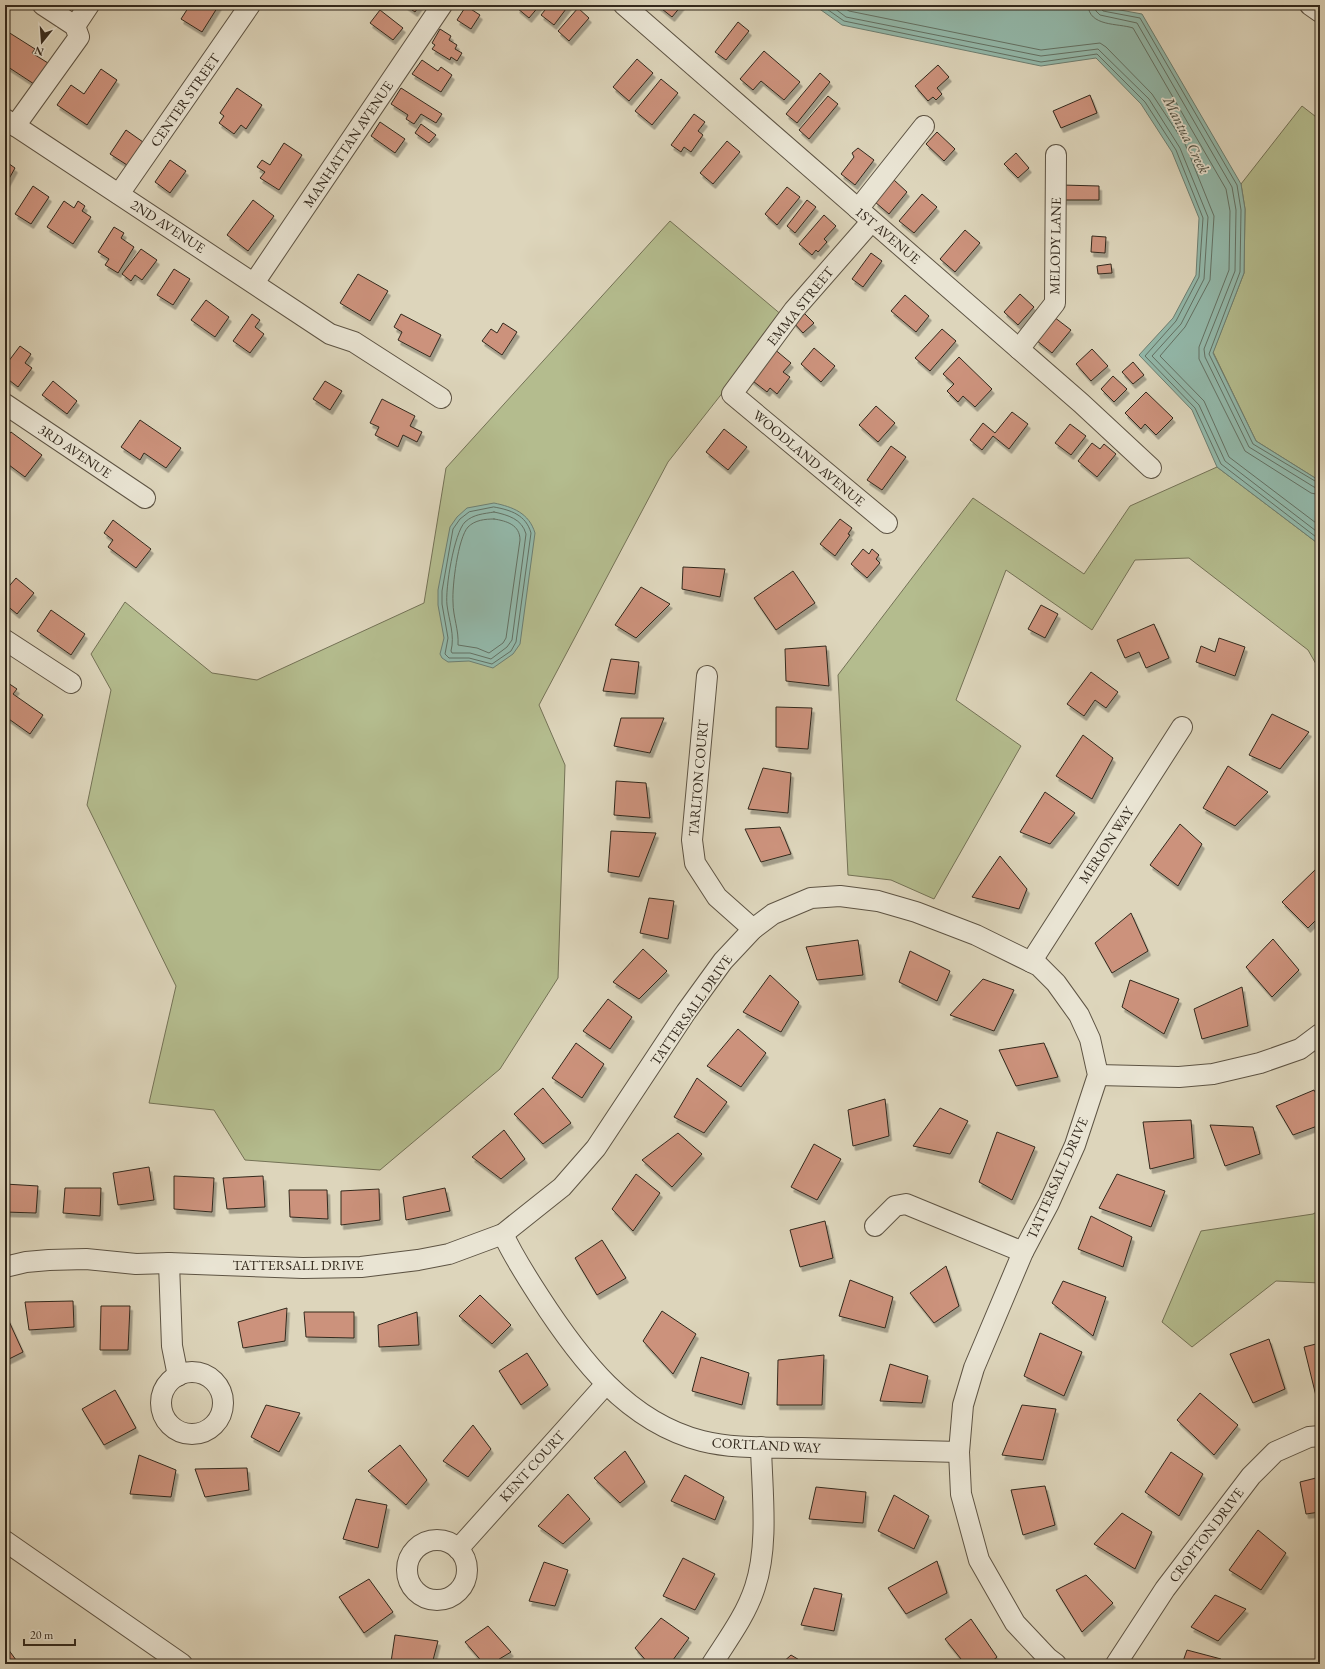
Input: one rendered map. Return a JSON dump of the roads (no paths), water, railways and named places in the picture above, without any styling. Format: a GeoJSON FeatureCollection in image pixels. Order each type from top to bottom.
{"type":"FeatureCollection","features":[{"type":"Feature","properties":{"kind":"street"},"geometry":{"type":"LineString","coordinates":[[10,123],[79,37],[75,26],[43,5]]}},
{"type":"Feature","properties":{"kind":"street"},"geometry":{"type":"LineString","coordinates":[[75,26],[89,5]]}},
{"type":"Feature","properties":{"kind":"street","name":"CENTER STREET"},"geometry":{"type":"LineString","coordinates":[[119,194],[250,5]]}},
{"type":"Feature","properties":{"kind":"street","name":"MANHATTAN AVENUE"},"geometry":{"type":"LineString","coordinates":[[254,282],[442,5]]}},
{"type":"Feature","properties":{"kind":"street","name":"1ST AVENUE"},"geometry":{"type":"LineString","coordinates":[[624,5],[931,271],[1081,403],[1151,468]]}},
{"type":"Feature","properties":{"kind":"street"},"geometry":{"type":"LineString","coordinates":[[1310,5],[1320,12]]}},
{"type":"Feature","properties":{"kind":"street","name":"2ND AVENUE"},"geometry":{"type":"LineString","coordinates":[[10,123],[254,282],[330,334],[354,342],[441,398]]}},
{"type":"Feature","properties":{"kind":"street","name":"EMMA STREET"},"geometry":{"type":"LineString","coordinates":[[732,394],[865,215],[924,126]]}},
{"type":"Feature","properties":{"kind":"street","name":"MELODY LANE"},"geometry":{"type":"LineString","coordinates":[[1019,349],[1055,303],[1056,155]]}},
{"type":"Feature","properties":{"kind":"street","name":"WOODLAND AVENUE"},"geometry":{"type":"LineString","coordinates":[[732,394],[887,523]]}},
{"type":"Feature","properties":{"kind":"street","name":"3RD AVENUE"},"geometry":{"type":"LineString","coordinates":[[5,404],[145,498]]}},
{"type":"Feature","properties":{"kind":"street"},"geometry":{"type":"LineString","coordinates":[[5,640],[71,683]]}},
{"type":"Feature","properties":{"kind":"street","name":"TARLTON COURT"},"geometry":{"type":"LineString","coordinates":[[707,676],[692,840],[695,863],[717,897],[753,929]]}},
{"type":"Feature","properties":{"kind":"street","name":"MERION WAY"},"geometry":{"type":"LineString","coordinates":[[1031,962],[1182,727]]}},
{"type":"Feature","properties":{"kind":"street","name":"TATTERSALL DRIVE"},"geometry":{"type":"LineString","coordinates":[[5,1267],[49,1260],[86,1259],[136,1264],[169,1263],[303,1268],[361,1267],[418,1260],[449,1254],[503,1234],[562,1187],[583,1164],[634,1093],[686,1012],[723,961],[753,929],[773,914],[811,898],[840,896],[878,901],[916,912],[976,935],[1039,966],[1056,983],[1079,1015],[1090,1040],[1098,1075],[1074,1145],[1049,1203],[1024,1252],[974,1368],[963,1405],[959,1452],[961,1494],[978,1560],[1015,1623],[1048,1658],[1056,1664]]}},
{"type":"Feature","properties":{"kind":"street"},"geometry":{"type":"LineString","coordinates":[[1098,1075],[1179,1077],[1212,1074],[1260,1063],[1300,1049],[1320,1034]]}},
{"type":"Feature","properties":{"kind":"street"},"geometry":{"type":"LineString","coordinates":[[875,1226],[896,1206],[906,1204],[1024,1252]]}},
{"type":"Feature","properties":{"kind":"street","name":"CORTLAND WAY"},"geometry":{"type":"LineString","coordinates":[[503,1234],[510,1250],[559,1327],[606,1384],[644,1416],[681,1434],[703,1441],[761,1447],[959,1452]]}},
{"type":"Feature","properties":{"kind":"street"},"geometry":{"type":"LineString","coordinates":[[169,1263],[172,1346],[178,1376]]}},
{"type":"Feature","properties":{"kind":"street","name":"KENT COURT"},"geometry":{"type":"LineString","coordinates":[[458,1549],[606,1384]]}},
{"type":"Feature","properties":{"kind":"street","name":"CROFTON DRIVE"},"geometry":{"type":"LineString","coordinates":[[1116,1664],[1165,1589],[1251,1476],[1275,1452],[1309,1437],[1320,1436]]}},
{"type":"Feature","properties":{"kind":"street"},"geometry":{"type":"LineString","coordinates":[[712,1664],[740,1623],[755,1588],[760,1568],[762,1524],[761,1447]]}},
{"type":"Feature","properties":{"kind":"street"},"geometry":{"type":"LineString","coordinates":[[5,1542],[182,1664]]}},
{"type":"Feature","properties":{"kind":"water","name":"Mantua Creek"},"geometry":{"type":"Polygon","coordinates":[[[814,5],[1093,5],[1142,14],[1241,184],[1245,209],[1244,273],[1213,353],[1256,441],[1320,481],[1320,545],[1217,467],[1192,410],[1139,355],[1173,318],[1196,275],[1199,218],[1172,152],[1141,104],[1096,58],[1041,66],[842,25],[814,5]]]}},
{"type":"Feature","properties":{"kind":"water"},"geometry":{"type":"Polygon","coordinates":[[[494,503],[519,512],[529,520],[535,533],[520,644],[513,654],[493,668],[469,661],[448,662],[442,658],[440,654],[444,638],[438,605],[438,590],[450,527],[457,517],[467,508],[494,503]]]}}]}
